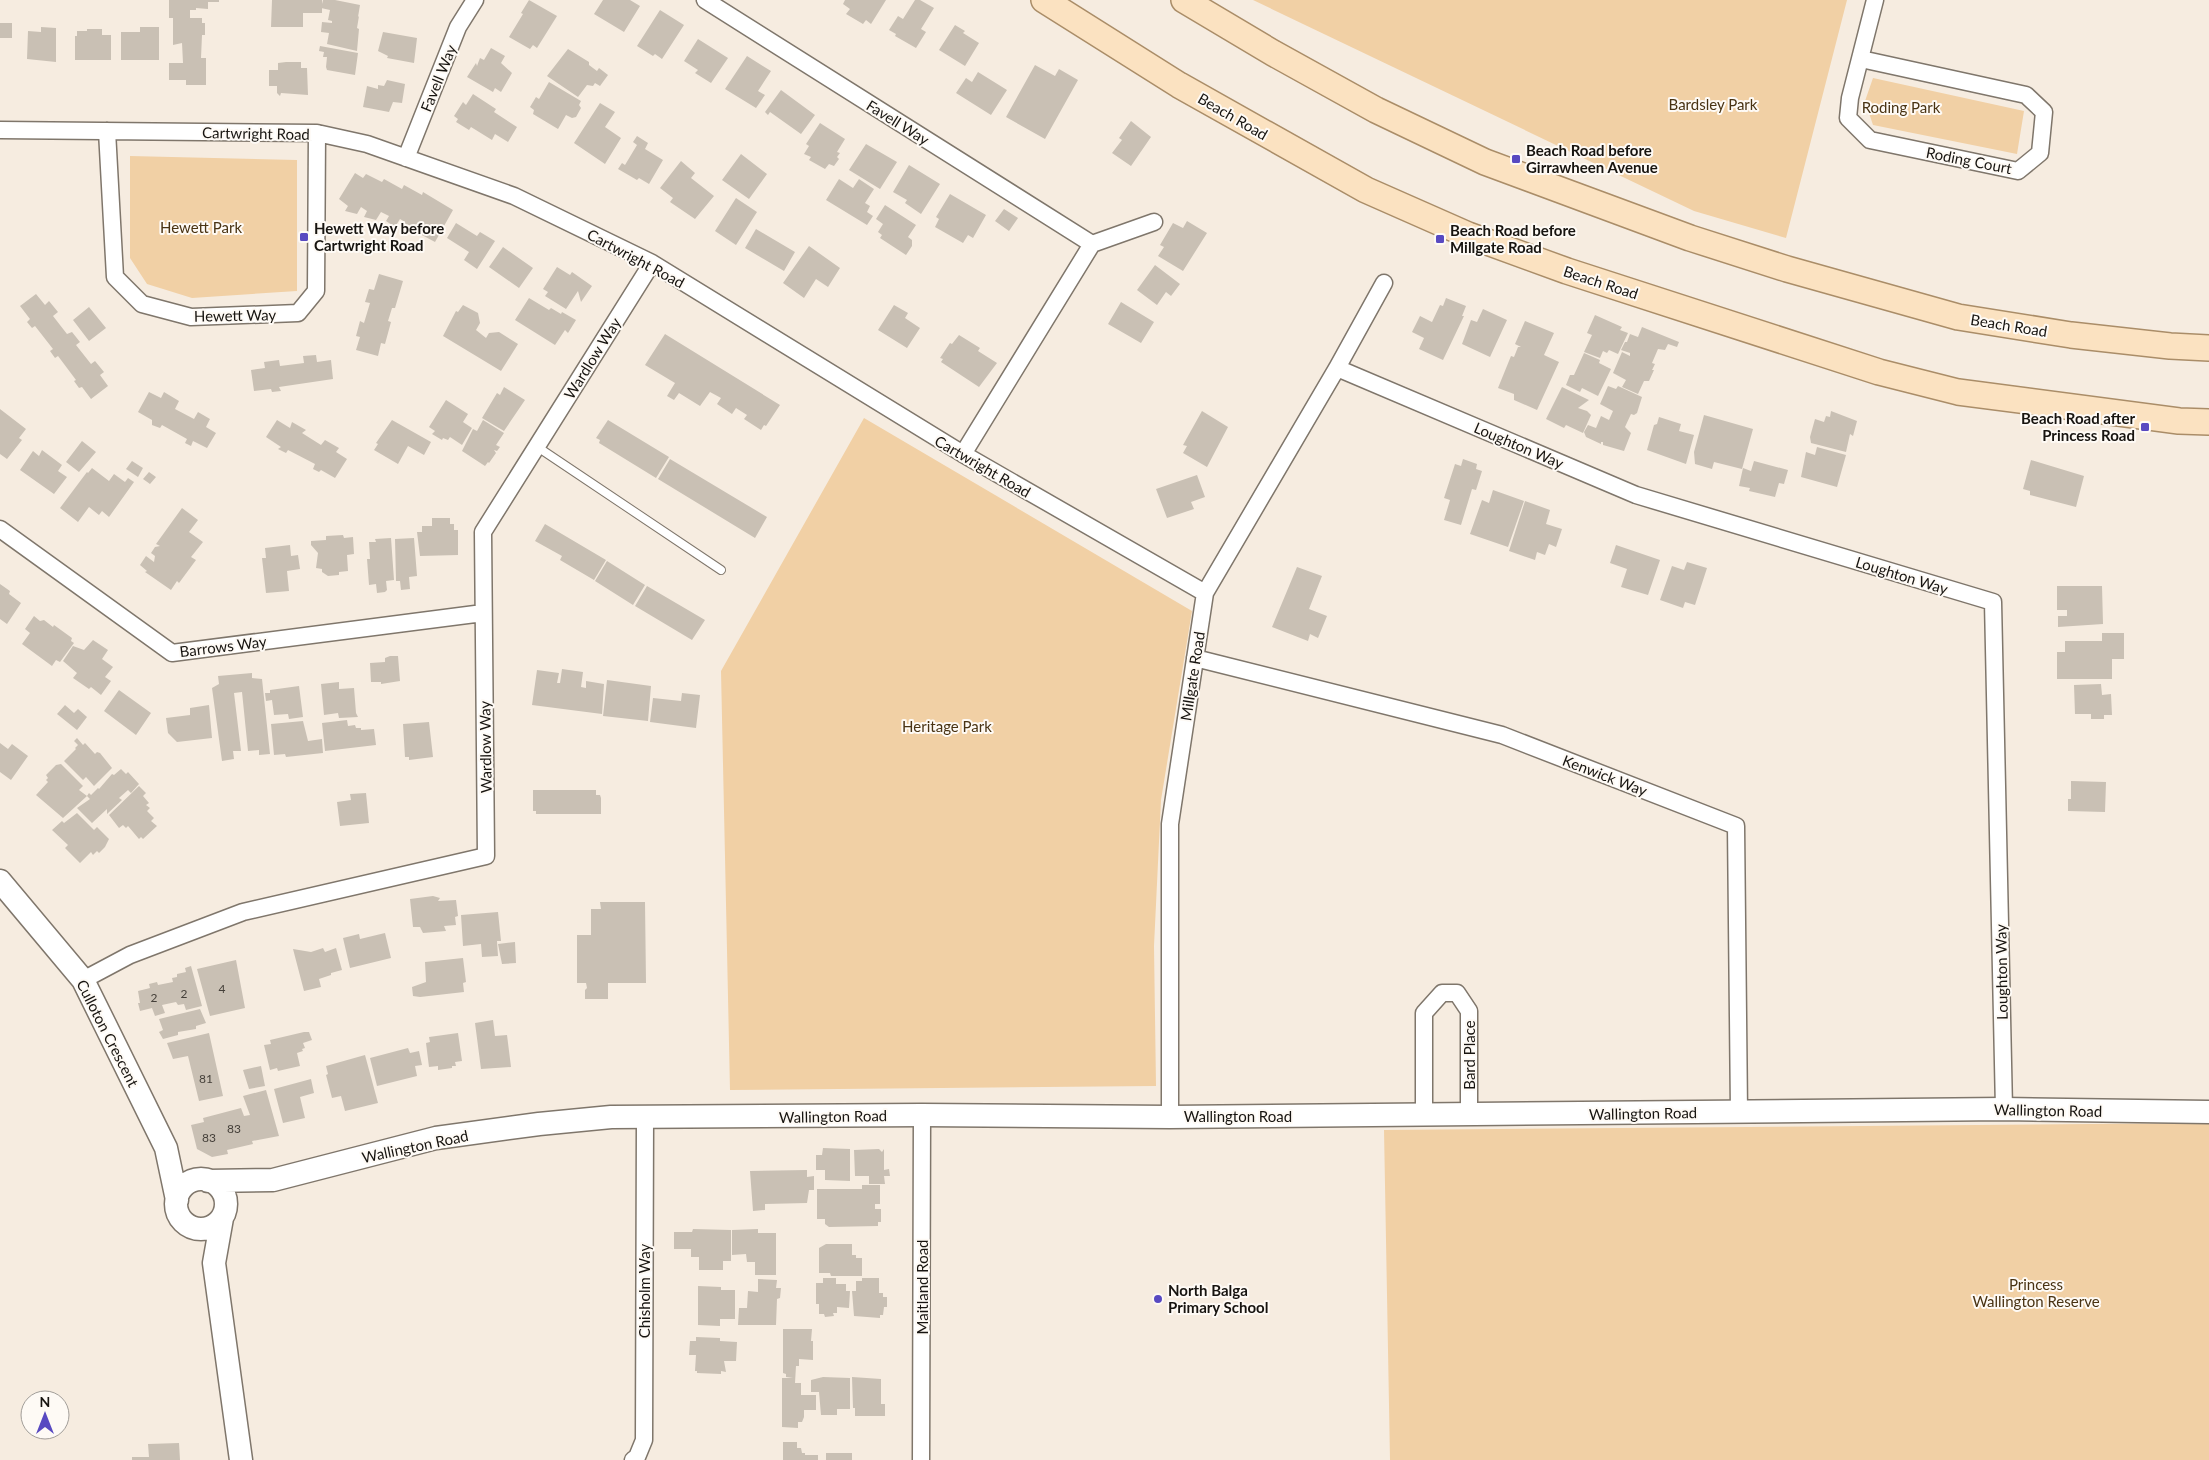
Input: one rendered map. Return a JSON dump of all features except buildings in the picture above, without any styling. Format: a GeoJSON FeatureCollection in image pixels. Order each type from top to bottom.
{"type":"FeatureCollection","features":[{"type":"Feature","properties":{"kind":"main road","name":"Beach Road"},"geometry":{"type":"LineString","coordinates":[[1044,0],[1179,85],[1366,190],[1468,235],[1558,268],[1879,372],[1958,392],[2179,421],[2209,422]]}},
{"type":"Feature","properties":{"kind":"main road","name":"Beach Road"},"geometry":{"type":"LineString","coordinates":[[1184,0],[1273,53],[1376,110],[1485,162],[1690,238],[1787,269],[1958,317],[2071,335],[2170,346],[2209,348]]}},
{"type":"Feature","properties":{"kind":"street","name":"Favell Way"},"geometry":{"type":"LineString","coordinates":[[406,158],[458,27],[475,0]]}},
{"type":"Feature","properties":{"kind":"street","name":"Favell Way"},"geometry":{"type":"LineString","coordinates":[[705,0],[1092,244]]}},
{"type":"Feature","properties":{"kind":"street","name":"Roding Court"},"geometry":{"type":"LineString","coordinates":[[1861,59],[2026,95],[2044,112],[2040,153],[2018,171],[1870,140],[1848,118],[1850,98],[1875,0]]}},
{"type":"Feature","properties":{"kind":"street","name":"Cartwright Road"},"geometry":{"type":"LineString","coordinates":[[0,130],[317,133],[367,144],[514,196],[652,263],[963,454],[1205,593]]}},
{"type":"Feature","properties":{"kind":"street","name":"Hewett Way"},"geometry":{"type":"LineString","coordinates":[[107,131],[115,277],[142,304],[191,317],[298,313],[316,291],[317,133]]}},
{"type":"Feature","properties":{"kind":"street"},"geometry":{"type":"LineString","coordinates":[[963,454],[1092,244],[1154,222]]}},
{"type":"Feature","properties":{"kind":"street","name":"Wardlow Way"},"geometry":{"type":"LineString","coordinates":[[83,980],[130,955],[243,912],[486,856],[483,532],[652,263]]}},
{"type":"Feature","properties":{"kind":"street","name":"Millgate Road"},"geometry":{"type":"LineString","coordinates":[[1170,1117],[1170,824],[1205,593],[1337,368],[1384,283]]}},
{"type":"Feature","properties":{"kind":"street","name":"Loughton Way"},"geometry":{"type":"LineString","coordinates":[[1337,368],[1636,495],[1993,602],[2004,1109]]}},
{"type":"Feature","properties":{"kind":"street","name":"Barrows Way"},"geometry":{"type":"LineString","coordinates":[[0,529],[172,653],[483,613]]}},
{"type":"Feature","properties":{"kind":"street","name":"Kenwick Way"},"geometry":{"type":"LineString","coordinates":[[1195,658],[1502,735],[1736,826],[1739,1112]]}},
{"type":"Feature","properties":{"kind":"street","name":"Culloton Crescent"},"geometry":{"type":"LineString","coordinates":[[0,881],[83,980],[166,1148],[180,1216],[191,1227],[214,1264]]}},
{"type":"Feature","properties":{"kind":"street","name":"Bard Place"},"geometry":{"type":"LineString","coordinates":[[1424,1115],[1424,1013],[1442,993],[1457,993],[1468,1011],[1468,1114]]}},
{"type":"Feature","properties":{"kind":"street","name":"Wallington Road"},"geometry":{"type":"LineString","coordinates":[[204,1180],[273,1180],[436,1138],[539,1124],[611,1117],[922,1114],[1170,1117],[2004,1109],[2209,1112]]}},
{"type":"Feature","properties":{"kind":"street","name":"Maitland Road"},"geometry":{"type":"LineString","coordinates":[[921,1460],[922,1114]]}},
{"type":"Feature","properties":{"kind":"street","name":"Chisholm Way"},"geometry":{"type":"LineString","coordinates":[[632,1460],[637,1457],[644,1440],[645,1118]]}},
{"type":"Feature","properties":{"kind":"street","name":"Culloton Crescent"},"geometry":{"type":"LineString","coordinates":[[166,1148],[204,1180],[217,1185],[223,1192],[226,1201],[214,1264],[241,1460]]}},
{"type":"Feature","properties":{"kind":"street"},"geometry":{"type":"LineString","coordinates":[[177,1200],[185,1186],[204,1180]]}},
{"type":"Feature","properties":{"kind":"street","name":"Wallington Road"},"geometry":{"type":"LineString","coordinates":[[224,1214],[273,1180]]}},
{"type":"Feature","properties":{"kind":"street"},"geometry":{"type":"LineString","coordinates":[[191,1227],[209,1228],[216,1224],[224,1214]]}},
{"type":"Feature","properties":{"kind":"lane"},"geometry":{"type":"LineString","coordinates":[[536,446],[720,570]]}},
{"type":"Feature","properties":{"kind":"green space","name":"Bardsley Park"},"geometry":{"type":"Polygon","coordinates":[[[1253,0],[1847,0],[1786,238],[1694,211],[1253,0]]]}},
{"type":"Feature","properties":{"kind":"green space","name":"Roding Park"},"geometry":{"type":"Polygon","coordinates":[[[1873,78],[2024,111],[2017,154],[1873,125],[1865,101],[1873,78]]]}},
{"type":"Feature","properties":{"kind":"green space","name":"Hewett Park"},"geometry":{"type":"Polygon","coordinates":[[[130,156],[297,160],[297,291],[192,298],[147,284],[130,258],[130,156]]]}},
{"type":"Feature","properties":{"kind":"green space","name":"Heritage Park"},"geometry":{"type":"Polygon","coordinates":[[[864,418],[1192,611],[1161,800],[1154,946],[1156,1086],[730,1090],[721,671],[864,418]]]}},
{"type":"Feature","properties":{"kind":"green space","name":"Princess Wallington Reserve"},"geometry":{"type":"Polygon","coordinates":[[[2209,1123],[2209,1460],[1390,1460],[1384,1130],[2209,1123]]]}},
{"type":"Feature","properties":{"kind":"place","name":"Beach Road before Girrawheen Avenue"},"geometry":{"type":"Point","coordinates":[1516,159]}},
{"type":"Feature","properties":{"kind":"place","name":"Hewett Way before Cartwright Road"},"geometry":{"type":"Point","coordinates":[304,237]}},
{"type":"Feature","properties":{"kind":"place","name":"Beach Road before Millgate Road"},"geometry":{"type":"Point","coordinates":[1440,239]}},
{"type":"Feature","properties":{"kind":"place","name":"Beach Road after Princess Road"},"geometry":{"type":"Point","coordinates":[2145,427]}},
{"type":"Feature","properties":{"kind":"place","name":"North Balga Primary School"},"geometry":{"type":"Point","coordinates":[1158,1299]}}]}
